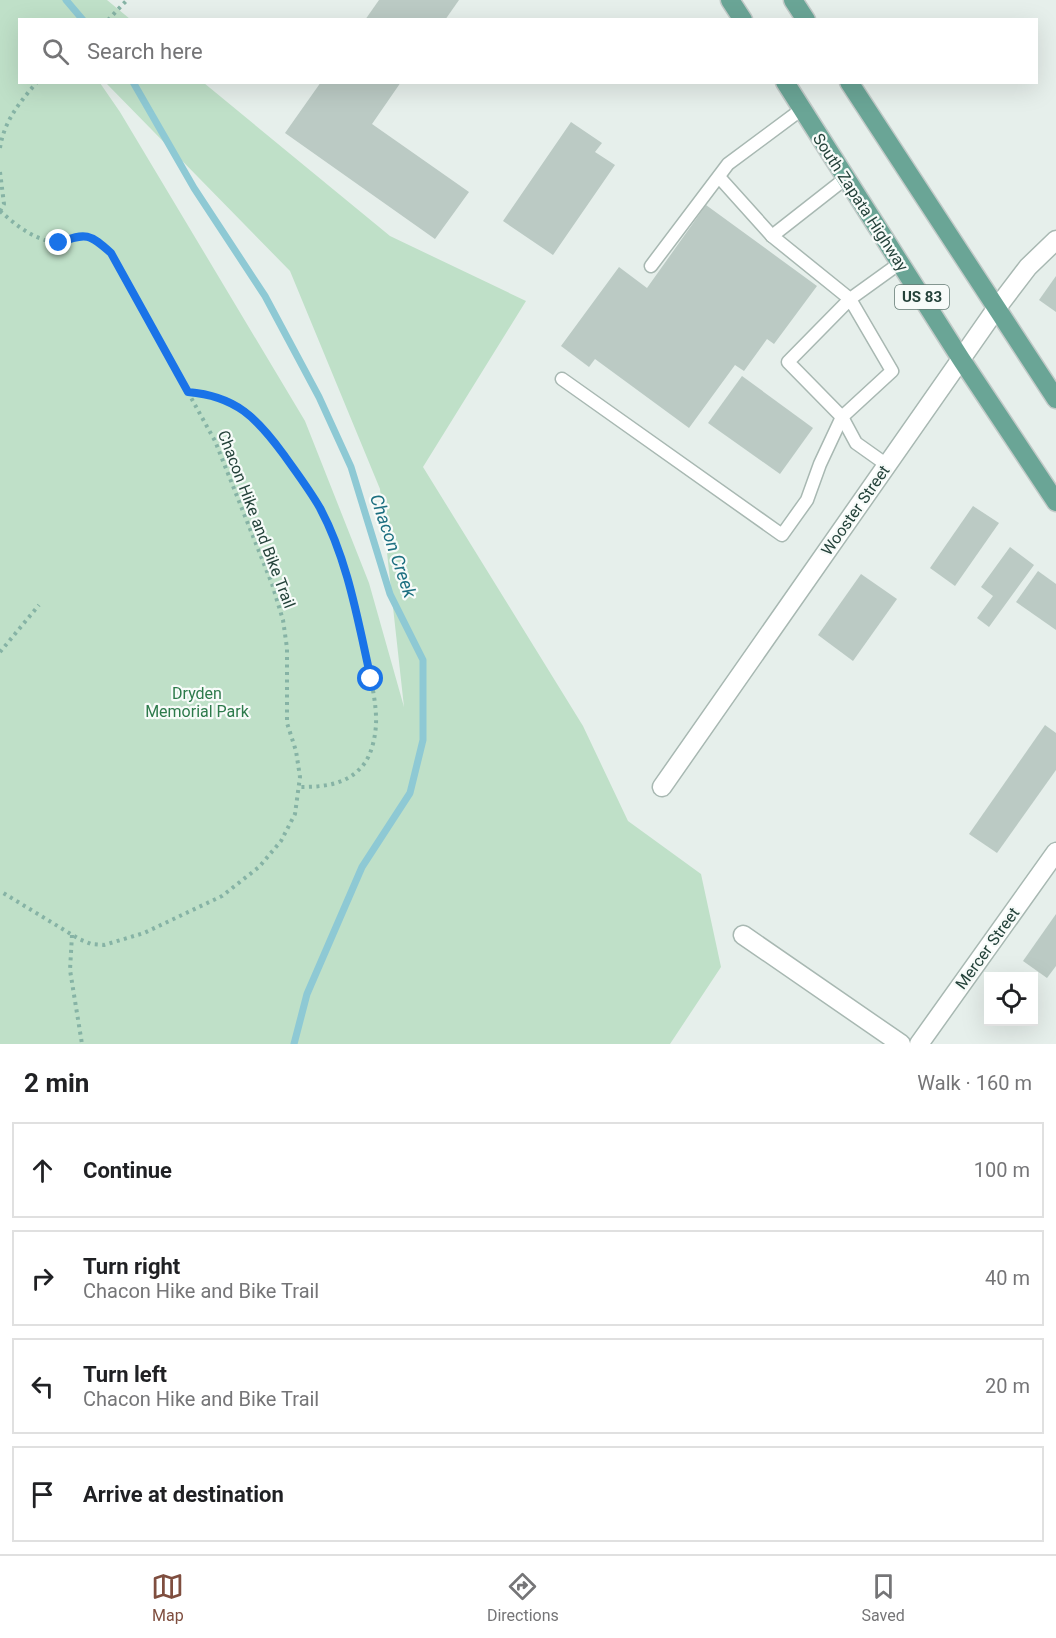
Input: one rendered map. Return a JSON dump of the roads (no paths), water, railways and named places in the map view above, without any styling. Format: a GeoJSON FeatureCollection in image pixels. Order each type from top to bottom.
{"type":"FeatureCollection","features":[{"type":"Feature","properties":{"kind":"main road"},"geometry":{"type":"LineString","coordinates":[[730,0],[742,18]]}},
{"type":"Feature","properties":{"kind":"main road"},"geometry":{"type":"LineString","coordinates":[[793,0],[805,18]]}},
{"type":"Feature","properties":{"kind":"main road","name":"South Zapata Highway"},"geometry":{"type":"LineString","coordinates":[[785,84],[1056,502]]}},
{"type":"Feature","properties":{"kind":"main road"},"geometry":{"type":"LineString","coordinates":[[850,84],[1056,399]]}},
{"type":"Feature","properties":{"kind":"street","name":"Wooster Street"},"geometry":{"type":"LineString","coordinates":[[662,787],[996,309],[1028,267],[1056,240]]}},
{"type":"Feature","properties":{"kind":"street","name":"Mercer Street"},"geometry":{"type":"LineString","coordinates":[[919,1044],[1056,852]]}},
{"type":"Feature","properties":{"kind":"street"},"geometry":{"type":"LineString","coordinates":[[743,934],[901,1044]]}},
{"type":"Feature","properties":{"kind":"lane"},"geometry":{"type":"LineString","coordinates":[[651,266],[728,164],[802,109]]}},
{"type":"Feature","properties":{"kind":"lane"},"geometry":{"type":"LineString","coordinates":[[562,378],[782,534],[807,500],[820,464],[842,417],[892,371],[850,299],[772,236],[718,177]]}},
{"type":"Feature","properties":{"kind":"lane"},"geometry":{"type":"LineString","coordinates":[[772,236],[846,178]]}},
{"type":"Feature","properties":{"kind":"lane"},"geometry":{"type":"LineString","coordinates":[[887,465],[856,443],[842,417],[788,362],[850,299],[900,263]]}},
{"type":"Feature","properties":{"kind":"waterway","name":"Chacon Creek"},"geometry":{"type":"LineString","coordinates":[[66,0],[81,18]]}},
{"type":"Feature","properties":{"kind":"waterway","name":"Chacon Creek"},"geometry":{"type":"LineString","coordinates":[[134,84],[194,188],[265,296],[319,397],[351,467],[390,594],[423,660],[423,740],[410,793],[362,867],[307,994],[294,1044]]}},
{"type":"Feature","properties":{"kind":"park label","name":"Dryden Memorial Park"},"geometry":{"type":"Point","coordinates":[197,702]}}]}
